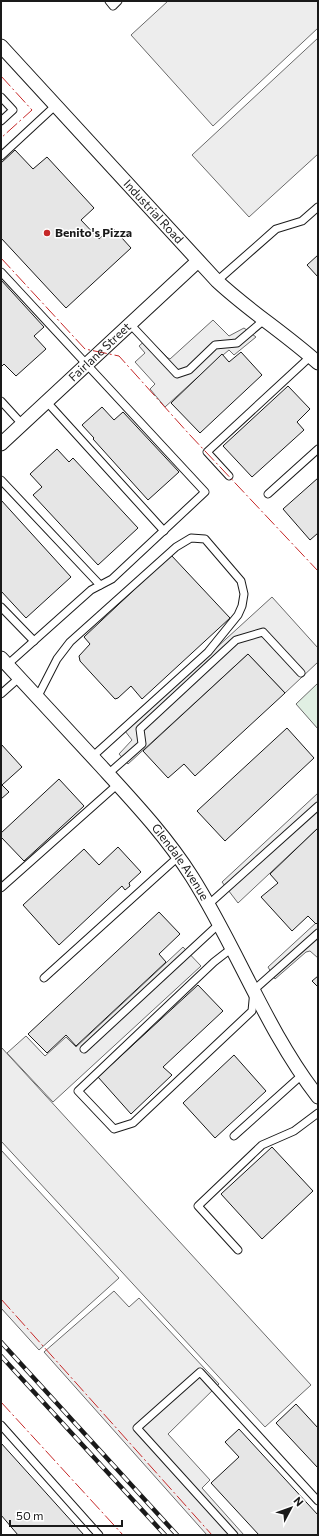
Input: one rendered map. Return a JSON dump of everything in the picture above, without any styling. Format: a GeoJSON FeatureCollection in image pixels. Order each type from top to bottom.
{"type":"FeatureCollection","features":[{"type":"Feature","properties":{"kind":"street","name":"Industrial Road"},"geometry":{"type":"LineString","coordinates":[[2,51],[217,281],[314,359]]}},
{"type":"Feature","properties":{"kind":"street","name":"Fairlane Street"},"geometry":{"type":"LineString","coordinates":[[1,444],[198,261]]}},
{"type":"Feature","properties":{"kind":"street","name":"Glendale Avenue"},"geometry":{"type":"LineString","coordinates":[[4,662],[118,784],[178,856],[209,904],[287,1050],[302,1074],[316,1088]]}},
{"type":"Feature","properties":{"kind":"lane"},"geometry":{"type":"LineString","coordinates":[[109,1],[113,6],[118,1]]}},
{"type":"Feature","properties":{"kind":"lane"},"geometry":{"type":"LineString","coordinates":[[1,97],[13,110],[1,121]]}},
{"type":"Feature","properties":{"kind":"lane"},"geometry":{"type":"LineString","coordinates":[[1,156],[55,106]]}},
{"type":"Feature","properties":{"kind":"lane"},"geometry":{"type":"LineString","coordinates":[[217,281],[276,229],[302,221],[318,207]]}},
{"type":"Feature","properties":{"kind":"lane"},"geometry":{"type":"LineString","coordinates":[[1,272],[205,492],[112,580],[91,590],[34,641],[4,662]]}},
{"type":"Feature","properties":{"kind":"lane"},"geometry":{"type":"LineString","coordinates":[[130,324],[177,374],[189,370],[215,345],[237,343],[264,320]]}},
{"type":"Feature","properties":{"kind":"lane"},"geometry":{"type":"LineString","coordinates":[[229,476],[207,452],[314,359]]}},
{"type":"Feature","properties":{"kind":"lane"},"geometry":{"type":"LineString","coordinates":[[1,401],[22,424]]}},
{"type":"Feature","properties":{"kind":"lane"},"geometry":{"type":"LineString","coordinates":[[46,401],[164,530]]}},
{"type":"Feature","properties":{"kind":"lane"},"geometry":{"type":"LineString","coordinates":[[268,494],[318,450]]}},
{"type":"Feature","properties":{"kind":"lane"},"geometry":{"type":"LineString","coordinates":[[1,480],[100,585]]}},
{"type":"Feature","properties":{"kind":"lane"},"geometry":{"type":"LineString","coordinates":[[37,698],[57,659],[70,642],[176,547],[191,538],[205,539],[242,581],[244,594],[242,606],[238,615],[208,652],[92,757]]}},
{"type":"Feature","properties":{"kind":"lane"},"geometry":{"type":"LineString","coordinates":[[1,607],[34,641]]}},
{"type":"Feature","properties":{"kind":"lane"},"geometry":{"type":"LineString","coordinates":[[108,774],[142,744],[140,729],[236,640],[263,632],[301,673]]}},
{"type":"Feature","properties":{"kind":"lane"},"geometry":{"type":"LineString","coordinates":[[1,694],[19,678]]}},
{"type":"Feature","properties":{"kind":"lane"},"geometry":{"type":"LineString","coordinates":[[1,888],[118,784]]}},
{"type":"Feature","properties":{"kind":"lane"},"geometry":{"type":"LineString","coordinates":[[209,904],[318,806]]}},
{"type":"Feature","properties":{"kind":"lane"},"geometry":{"type":"LineString","coordinates":[[44,978],[178,856]]}},
{"type":"Feature","properties":{"kind":"lane"},"geometry":{"type":"LineString","coordinates":[[84,1049],[219,924]]}},
{"type":"Feature","properties":{"kind":"lane"},"geometry":{"type":"LineString","coordinates":[[232,948],[214,962],[78,1091],[114,1130],[134,1123],[252,1011],[254,990],[318,933]]}},
{"type":"Feature","properties":{"kind":"lane"},"geometry":{"type":"LineString","coordinates":[[234,1136],[302,1074]]}},
{"type":"Feature","properties":{"kind":"lane"},"geometry":{"type":"LineString","coordinates":[[238,1250],[198,1206],[262,1145],[294,1131],[318,1113]]}},
{"type":"Feature","properties":{"kind":"lane"},"geometry":{"type":"LineString","coordinates":[[234,1535],[137,1428],[200,1372],[318,1501]]}},
{"type":"Feature","properties":{"kind":"lane"},"geometry":{"type":"LineString","coordinates":[[1,1425],[99,1535]]}},
{"type":"Feature","properties":{"kind":"green space"},"geometry":{"type":"Polygon","coordinates":[[[318,683],[318,729],[296,704],[318,683]]]}},
{"type":"Feature","properties":{"kind":"shaded area"},"geometry":{"type":"Polygon","coordinates":[[[168,1],[318,1],[318,28],[213,126],[131,35],[168,1]]]}},
{"type":"Feature","properties":{"kind":"shaded area"},"geometry":{"type":"Polygon","coordinates":[[[318,38],[318,154],[249,217],[192,155],[318,38]]]}},
{"type":"Feature","properties":{"kind":"shaded area"},"geometry":{"type":"Polygon","coordinates":[[[213,320],[229,336],[244,328],[256,337],[234,355],[229,350],[222,355],[165,407],[150,389],[155,384],[135,362],[145,353],[139,346],[148,338],[170,359],[213,320]]]}},
{"type":"Feature","properties":{"kind":"shaded area"},"geometry":{"type":"Polygon","coordinates":[[[272,597],[318,648],[318,662],[285,693],[248,654],[128,764],[119,754],[132,740],[125,731],[272,597]]]}},
{"type":"Feature","properties":{"kind":"shaded area"},"geometry":{"type":"Polygon","coordinates":[[[318,793],[318,828],[238,903],[222,882],[318,793]]]}},
{"type":"Feature","properties":{"kind":"shaded area"},"geometry":{"type":"Polygon","coordinates":[[[318,921],[318,958],[310,951],[306,952],[275,979],[268,967],[318,921]]]}},
{"type":"Feature","properties":{"kind":"shaded area"},"geometry":{"type":"Polygon","coordinates":[[[183,947],[201,966],[53,1102],[7,1053],[26,1036],[45,1056],[66,1037],[76,1047],[183,947]]]}},
{"type":"Feature","properties":{"kind":"shaded area"},"geometry":{"type":"Polygon","coordinates":[[[1,1047],[311,1385],[265,1427],[1,1141],[1,1047]]]}},
{"type":"Feature","properties":{"kind":"shaded area"},"geometry":{"type":"Polygon","coordinates":[[[1,1150],[119,1278],[39,1350],[1,1308],[1,1150]]]}},
{"type":"Feature","properties":{"kind":"shaded area"},"geometry":{"type":"Polygon","coordinates":[[[114,1291],[129,1307],[139,1298],[219,1384],[168,1434],[210,1480],[202,1488],[244,1535],[207,1535],[44,1352],[114,1291]]]}},
{"type":"Feature","properties":{"kind":"building","name":"Benito's Pizza"},"geometry":{"type":"Polygon","coordinates":[[[15,150],[33,169],[47,157],[94,208],[81,220],[99,239],[112,227],[131,248],[66,308],[1,238],[1,163],[15,150]]]}},
{"type":"Feature","properties":{"kind":"building"},"geometry":{"type":"Polygon","coordinates":[[[318,255],[318,277],[307,265],[318,255]]]}},
{"type":"Feature","properties":{"kind":"building"},"geometry":{"type":"Polygon","coordinates":[[[1,280],[44,327],[34,336],[46,349],[16,376],[4,364],[1,367],[1,280]]]}},
{"type":"Feature","properties":{"kind":"building"},"geometry":{"type":"Polygon","coordinates":[[[241,352],[262,375],[200,433],[171,403],[222,354],[229,362],[241,352]]]}},
{"type":"Feature","properties":{"kind":"building"},"geometry":{"type":"Polygon","coordinates":[[[288,386],[310,409],[297,422],[304,430],[252,477],[223,446],[288,386]]]}},
{"type":"Feature","properties":{"kind":"building"},"geometry":{"type":"Polygon","coordinates":[[[102,407],[114,420],[123,412],[179,472],[148,500],[82,425],[102,407]]]}},
{"type":"Feature","properties":{"kind":"building"},"geometry":{"type":"Polygon","coordinates":[[[57,449],[69,462],[73,458],[138,528],[98,565],[33,495],[42,487],[30,474],[57,449]]]}},
{"type":"Feature","properties":{"kind":"building"},"geometry":{"type":"Polygon","coordinates":[[[318,478],[318,533],[310,540],[283,509],[318,478]]]}},
{"type":"Feature","properties":{"kind":"building"},"geometry":{"type":"Polygon","coordinates":[[[1,500],[71,577],[26,618],[1,591],[1,500]]]}},
{"type":"Feature","properties":{"kind":"building"},"geometry":{"type":"Polygon","coordinates":[[[171,555],[230,618],[142,699],[131,686],[115,699],[80,661],[79,656],[90,644],[84,637],[171,555]]]}},
{"type":"Feature","properties":{"kind":"building"},"geometry":{"type":"Polygon","coordinates":[[[248,654],[285,693],[195,776],[184,764],[168,778],[143,751],[248,654]]]}},
{"type":"Feature","properties":{"kind":"building"},"geometry":{"type":"Polygon","coordinates":[[[287,728],[314,758],[225,841],[197,811],[287,728]]]}},
{"type":"Feature","properties":{"kind":"building"},"geometry":{"type":"Polygon","coordinates":[[[1,744],[22,767],[2,785],[9,792],[1,799],[1,744]]]}},
{"type":"Feature","properties":{"kind":"building"},"geometry":{"type":"Polygon","coordinates":[[[59,779],[84,806],[24,861],[1,837],[1,833],[59,779]]]}},
{"type":"Feature","properties":{"kind":"building"},"geometry":{"type":"Polygon","coordinates":[[[318,828],[318,922],[316,924],[308,916],[292,931],[261,897],[278,883],[270,874],[318,828]]]}},
{"type":"Feature","properties":{"kind":"building"},"geometry":{"type":"Polygon","coordinates":[[[118,847],[141,872],[129,883],[130,886],[125,890],[122,886],[59,945],[23,905],[84,849],[99,865],[118,847]]]}},
{"type":"Feature","properties":{"kind":"building"},"geometry":{"type":"Polygon","coordinates":[[[159,912],[180,934],[159,954],[166,962],[76,1046],[66,1035],[47,1053],[28,1034],[159,912]]]}},
{"type":"Feature","properties":{"kind":"building"},"geometry":{"type":"Polygon","coordinates":[[[318,976],[318,987],[312,981],[318,976]]]}},
{"type":"Feature","properties":{"kind":"building"},"geometry":{"type":"Polygon","coordinates":[[[198,985],[223,1011],[163,1067],[172,1075],[131,1114],[98,1077],[198,985]]]}},
{"type":"Feature","properties":{"kind":"building"},"geometry":{"type":"Polygon","coordinates":[[[234,1055],[266,1091],[215,1138],[183,1103],[234,1055]]]}},
{"type":"Feature","properties":{"kind":"building"},"geometry":{"type":"Polygon","coordinates":[[[272,1147],[313,1191],[262,1239],[221,1194],[272,1147]]]}},
{"type":"Feature","properties":{"kind":"building"},"geometry":{"type":"Polygon","coordinates":[[[296,1404],[318,1428],[318,1468],[276,1423],[296,1404]]]}},
{"type":"Feature","properties":{"kind":"building"},"geometry":{"type":"Polygon","coordinates":[[[239,1429],[318,1515],[318,1535],[259,1535],[211,1483],[239,1457],[225,1442],[239,1429]]]}},
{"type":"Feature","properties":{"kind":"building"},"geometry":{"type":"Polygon","coordinates":[[[1,1443],[84,1535],[18,1535],[1,1515],[1,1443]]]}},
{"type":"Feature","properties":{"kind":"railway"},"geometry":{"type":"LineString","coordinates":[[1,1342],[177,1535]]}},
{"type":"Feature","properties":{"kind":"railway"},"geometry":{"type":"LineString","coordinates":[[1,1356],[165,1535]]}},
{"type":"Feature","properties":{"kind":"power"},"geometry":{"type":"LineString","coordinates":[[1,76],[32,110],[1,138]]}},
{"type":"Feature","properties":{"kind":"power"},"geometry":{"type":"LineString","coordinates":[[1,258],[85,349],[119,356],[189,434],[318,571]]}},
{"type":"Feature","properties":{"kind":"power"},"geometry":{"type":"LineString","coordinates":[[1,1299],[212,1535]]}},
{"type":"Feature","properties":{"kind":"power"},"geometry":{"type":"LineString","coordinates":[[1,1402],[123,1535]]}},
{"type":"Feature","properties":{"kind":"place","name":"Benito's Pizza"},"geometry":{"type":"Point","coordinates":[47,233]}}]}
